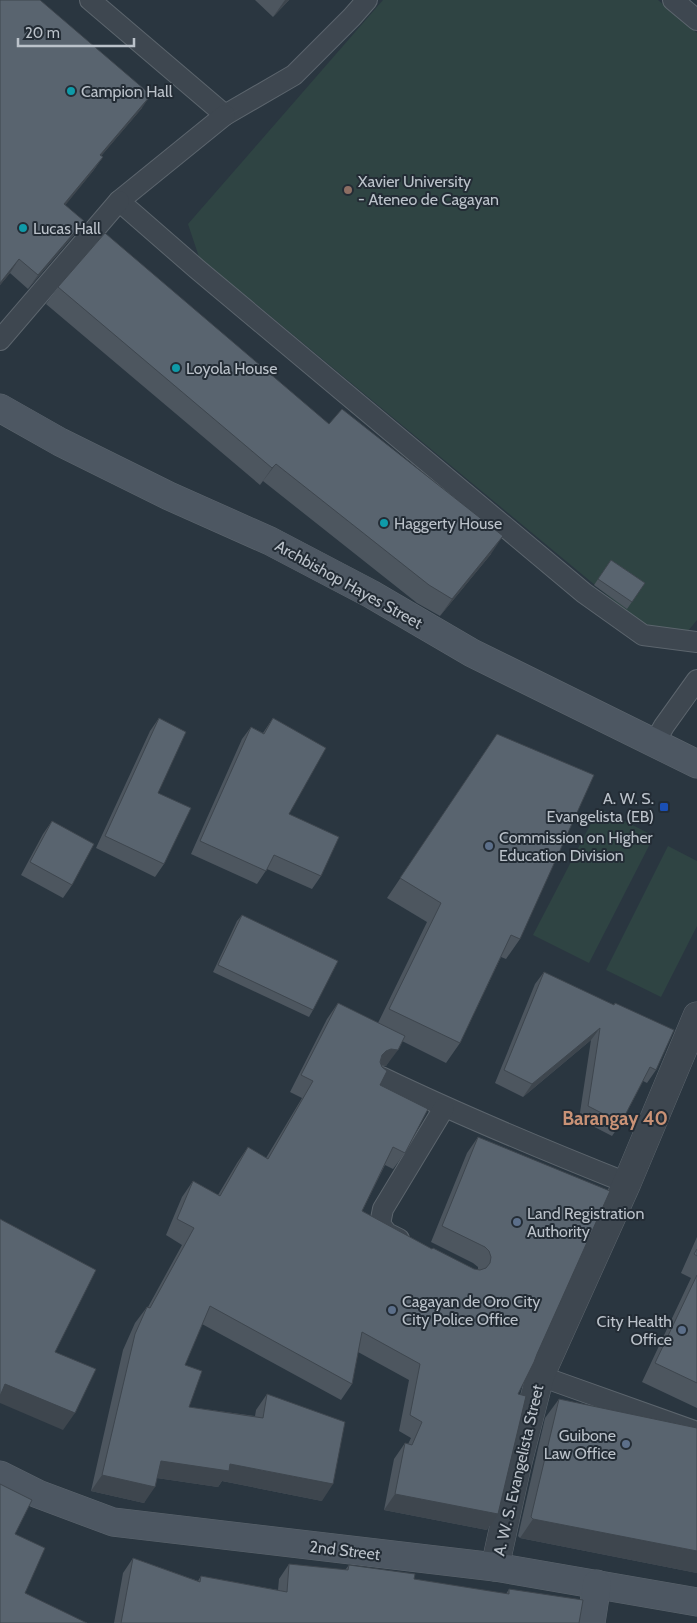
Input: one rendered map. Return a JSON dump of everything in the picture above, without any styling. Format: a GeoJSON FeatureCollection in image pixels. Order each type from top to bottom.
{"type":"FeatureCollection","features":[{"type":"Feature","properties":{"kind":"street","name":"Archbishop Hayes Street"},"geometry":{"type":"LineString","coordinates":[[0,408],[60,442],[169,496],[270,540],[371,594],[472,653],[697,764]]}},
{"type":"Feature","properties":{"kind":"street","name":"A. W. S. Evangelista Street"},"geometry":{"type":"LineString","coordinates":[[495,1567],[517,1466],[540,1376],[627,1183],[697,1016]]}},
{"type":"Feature","properties":{"kind":"street","name":"2nd Street"},"geometry":{"type":"LineString","coordinates":[[0,1475],[38,1494],[113,1522],[495,1567],[697,1602]]}},
{"type":"Feature","properties":{"kind":"street"},"geometry":{"type":"LineString","coordinates":[[591,1623],[597,1584]]}},
{"type":"Feature","properties":{"kind":"lane"},"geometry":{"type":"LineString","coordinates":[[90,0],[225,115]]}},
{"type":"Feature","properties":{"kind":"lane"},"geometry":{"type":"LineString","coordinates":[[0,340],[119,201],[225,115],[294,75],[352,17],[366,0]]}},
{"type":"Feature","properties":{"kind":"lane"},"geometry":{"type":"LineString","coordinates":[[673,0],[697,20]]}},
{"type":"Feature","properties":{"kind":"lane"},"geometry":{"type":"LineString","coordinates":[[119,201],[197,269],[584,593],[643,635],[697,642]]}},
{"type":"Feature","properties":{"kind":"lane"},"geometry":{"type":"LineString","coordinates":[[654,742],[697,680]]}},
{"type":"Feature","properties":{"kind":"lane"},"geometry":{"type":"LineString","coordinates":[[381,1077],[444,1108],[627,1183]]}},
{"type":"Feature","properties":{"kind":"lane"},"geometry":{"type":"LineString","coordinates":[[412,1245],[387,1233],[380,1224],[383,1209],[444,1108]]}},
{"type":"Feature","properties":{"kind":"lane"},"geometry":{"type":"LineString","coordinates":[[540,1376],[697,1432]]}},
{"type":"Feature","properties":{"kind":"green space"},"geometry":{"type":"Polygon","coordinates":[[[383,0],[658,0],[697,33],[697,620],[688,631],[654,634],[199,257],[188,224],[383,0]]]}},
{"type":"Feature","properties":{"kind":"green space"},"geometry":{"type":"Polygon","coordinates":[[[599,808],[654,836],[589,963],[533,935],[599,808]]]}},
{"type":"Feature","properties":{"kind":"green space"},"geometry":{"type":"Polygon","coordinates":[[[668,846],[697,861],[697,926],[661,997],[606,970],[668,846]]]}},
{"type":"Feature","properties":{"kind":"building"},"geometry":{"type":"Polygon","coordinates":[[[0,0],[40,0],[151,95],[100,155],[103,157],[64,204],[84,221],[38,275],[19,259],[0,283],[0,0]]]}},
{"type":"Feature","properties":{"kind":"building"},"geometry":{"type":"Polygon","coordinates":[[[105,233],[329,424],[342,409],[503,536],[452,599],[429,585],[276,464],[272,468],[58,287],[105,233]]]}},
{"type":"Feature","properties":{"kind":"building"},"geometry":{"type":"Polygon","coordinates":[[[611,560],[645,583],[632,602],[598,579],[611,560]]]}},
{"type":"Feature","properties":{"kind":"building"},"geometry":{"type":"Polygon","coordinates":[[[159,718],[186,732],[158,793],[191,808],[164,864],[105,836],[159,718]]]}},
{"type":"Feature","properties":{"kind":"building"},"geometry":{"type":"Polygon","coordinates":[[[273,718],[326,748],[289,814],[339,837],[321,876],[274,855],[266,871],[200,841],[251,727],[264,734],[273,718]]]}},
{"type":"Feature","properties":{"kind":"building","name":"Commission on Higher Education Division"},"geometry":{"type":"Polygon","coordinates":[[[497,734],[594,775],[520,939],[511,935],[460,1043],[389,1009],[441,903],[400,878],[497,734]]]}},
{"type":"Feature","properties":{"kind":"building"},"geometry":{"type":"Polygon","coordinates":[[[52,821],[94,844],[72,885],[30,862],[52,821]]]}},
{"type":"Feature","properties":{"kind":"building"},"geometry":{"type":"Polygon","coordinates":[[[242,915],[338,961],[313,1010],[218,965],[242,915]]]}},
{"type":"Feature","properties":{"kind":"building"},"geometry":{"type":"Polygon","coordinates":[[[544,972],[614,1005],[615,1003],[674,1030],[656,1070],[650,1067],[621,1123],[588,1106],[600,1028],[532,1084],[504,1070],[544,972]]]}},
{"type":"Feature","properties":{"kind":"building"},"geometry":{"type":"Polygon","coordinates":[[[338,1003],[405,1036],[398,1050],[391,1049],[382,1055],[380,1062],[387,1071],[380,1085],[428,1109],[405,1153],[393,1147],[362,1211],[432,1249],[480,1270],[486,1268],[490,1263],[489,1251],[485,1247],[442,1226],[478,1137],[610,1191],[518,1394],[526,1396],[498,1514],[395,1494],[405,1443],[412,1445],[422,1422],[410,1415],[420,1364],[362,1332],[352,1384],[210,1306],[185,1365],[202,1371],[189,1407],[263,1418],[267,1394],[345,1422],[333,1484],[230,1464],[229,1471],[161,1461],[155,1487],[102,1475],[135,1334],[147,1307],[150,1308],[194,1228],[177,1219],[193,1181],[220,1196],[248,1147],[268,1159],[313,1081],[301,1075],[338,1003]]]}},
{"type":"Feature","properties":{"kind":"building"},"geometry":{"type":"Polygon","coordinates":[[[0,1219],[96,1270],[55,1352],[96,1369],[75,1413],[5,1384],[0,1396],[0,1219]]]}},
{"type":"Feature","properties":{"kind":"building"},"geometry":{"type":"Polygon","coordinates":[[[697,1275],[697,1383],[655,1363],[697,1275]]]}},
{"type":"Feature","properties":{"kind":"building"},"geometry":{"type":"Polygon","coordinates":[[[559,1399],[697,1428],[697,1551],[533,1519],[531,1517],[559,1399]]]}},
{"type":"Feature","properties":{"kind":"building"},"geometry":{"type":"Polygon","coordinates":[[[0,1484],[32,1500],[15,1534],[45,1548],[25,1593],[87,1623],[0,1623],[0,1484]]]}},
{"type":"Feature","properties":{"kind":"building"},"geometry":{"type":"Polygon","coordinates":[[[133,1558],[200,1582],[201,1576],[287,1592],[289,1564],[348,1570],[349,1565],[415,1574],[414,1579],[509,1594],[509,1589],[583,1600],[579,1623],[121,1623],[133,1558]]]}},
{"type":"Feature","properties":{"kind":"place","name":"Campion Hall"},"geometry":{"type":"Point","coordinates":[71,91]}},
{"type":"Feature","properties":{"kind":"place","name":"Xavier University - Ateneo de Cagayan"},"geometry":{"type":"Point","coordinates":[348,190]}},
{"type":"Feature","properties":{"kind":"place","name":"Lucas Hall"},"geometry":{"type":"Point","coordinates":[23,228]}},
{"type":"Feature","properties":{"kind":"place","name":"Loyola House"},"geometry":{"type":"Point","coordinates":[176,368]}},
{"type":"Feature","properties":{"kind":"place","name":"Haggerty House"},"geometry":{"type":"Point","coordinates":[384,523]}},
{"type":"Feature","properties":{"kind":"place","name":"A. W. S. Evangelista (EB)"},"geometry":{"type":"Point","coordinates":[664,807]}},
{"type":"Feature","properties":{"kind":"place","name":"Commission on Higher Education Division"},"geometry":{"type":"Point","coordinates":[489,846]}},
{"type":"Feature","properties":{"kind":"place","name":"Land Registration Authority"},"geometry":{"type":"Point","coordinates":[517,1222]}},
{"type":"Feature","properties":{"kind":"place","name":"Cagayan de Oro City City Police Office"},"geometry":{"type":"Point","coordinates":[392,1310]}},
{"type":"Feature","properties":{"kind":"place","name":"City Health Office"},"geometry":{"type":"Point","coordinates":[682,1330]}},
{"type":"Feature","properties":{"kind":"place","name":"Guibone Law Office"},"geometry":{"type":"Point","coordinates":[626,1444]}},
{"type":"Feature","properties":{"kind":"district","name":"Barangay 40"},"geometry":{"type":"Point","coordinates":[615,1118]}}]}
